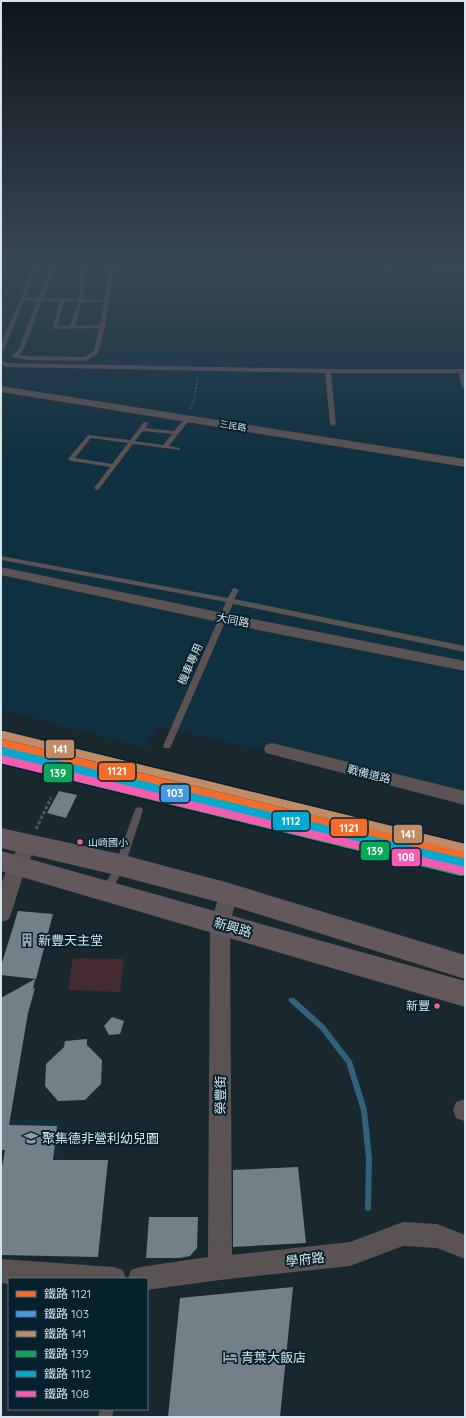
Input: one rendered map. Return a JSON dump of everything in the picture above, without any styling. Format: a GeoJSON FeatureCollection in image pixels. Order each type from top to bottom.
{"type":"FeatureCollection","features":[{"type":"Feature","properties":{"kind":"main road","name":"新興路"},"geometry":{"type":"LineString","coordinates":[[1,838],[16,857],[106,892],[220,922],[465,994]]}},
{"type":"Feature","properties":{"kind":"main road","name":"新興路"},"geometry":{"type":"LineString","coordinates":[[16,857],[120,865],[229,894],[465,967]]}},
{"type":"Feature","properties":{"kind":"street","name":"三民路"},"geometry":{"type":"LineString","coordinates":[[1,389],[465,463]]}},
{"type":"Feature","properties":{"kind":"street","name":"大同路"},"geometry":{"type":"LineString","coordinates":[[1,571],[223,618],[465,666]]}},
{"type":"Feature","properties":{"kind":"street","name":"戰備道路"},"geometry":{"type":"LineString","coordinates":[[272,749],[465,798]]}},
{"type":"Feature","properties":{"kind":"street"},"geometry":{"type":"LineString","coordinates":[[1,914],[16,857]]}},
{"type":"Feature","properties":{"kind":"street","name":"榮豐街"},"geometry":{"type":"LineString","coordinates":[[220,1268],[220,922],[229,894]]}},
{"type":"Feature","properties":{"kind":"street","name":"學府路"},"geometry":{"type":"LineString","coordinates":[[147,1278],[220,1268],[350,1254],[403,1234],[437,1236],[465,1247]]}},
{"type":"Feature","properties":{"kind":"street"},"geometry":{"type":"LineString","coordinates":[[1,1270],[101,1278]]}},
{"type":"Feature","properties":{"kind":"lane"},"geometry":{"type":"LineString","coordinates":[[1,350],[9,330]]}},
{"type":"Feature","properties":{"kind":"lane"},"geometry":{"type":"LineString","coordinates":[[28,330],[21,349],[15,356],[28,358],[86,359],[96,352],[102,330]]}},
{"type":"Feature","properties":{"kind":"lane"},"geometry":{"type":"LineString","coordinates":[[1,362],[6,365],[328,371],[463,371],[465,387]]}},
{"type":"Feature","properties":{"kind":"lane"},"geometry":{"type":"LineString","coordinates":[[328,371],[333,424]]}},
{"type":"Feature","properties":{"kind":"lane"},"geometry":{"type":"LineString","coordinates":[[165,447],[186,419]]}},
{"type":"Feature","properties":{"kind":"lane"},"geometry":{"type":"LineString","coordinates":[[97,488],[146,423]]}},
{"type":"Feature","properties":{"kind":"lane"},"geometry":{"type":"LineString","coordinates":[[141,429],[175,433]]}},
{"type":"Feature","properties":{"kind":"lane"},"geometry":{"type":"LineString","coordinates":[[113,466],[72,459],[90,436],[178,449]]}},
{"type":"Feature","properties":{"kind":"lane"},"geometry":{"type":"LineString","coordinates":[[1,558],[231,601],[465,649]]}},
{"type":"Feature","properties":{"kind":"lane","name":"機車專用"},"geometry":{"type":"LineString","coordinates":[[167,746],[235,590]]}},
{"type":"Feature","properties":{"kind":"lane"},"geometry":{"type":"LineString","coordinates":[[106,892],[120,865],[139,810]]}},
{"type":"Feature","properties":{"kind":"path"},"geometry":{"type":"LineString","coordinates":[[186,419],[194,400],[199,368]]}},
{"type":"Feature","properties":{"kind":"path"},"geometry":{"type":"LineString","coordinates":[[16,857],[51,798]]}},
{"type":"Feature","properties":{"kind":"shaded area"},"geometry":{"type":"Polygon","coordinates":[[[1,330],[465,330],[465,795],[157,726],[146,748],[1,710],[1,330]]]}},
{"type":"Feature","properties":{"kind":"shaded area"},"geometry":{"type":"Polygon","coordinates":[[[73,958],[124,959],[120,992],[68,990],[73,958]]]}},
{"type":"Feature","properties":{"kind":"shaded area","name":"聚集德非營利幼兒園"},"geometry":{"type":"Polygon","coordinates":[[[1,1120],[63,1120],[59,1156],[1,1155],[1,1120]]]}},
{"type":"Feature","properties":{"kind":"building"},"geometry":{"type":"Polygon","coordinates":[[[59,791],[77,795],[66,818],[47,813],[59,791]]]}},
{"type":"Feature","properties":{"kind":"building","name":"新豐天主堂"},"geometry":{"type":"Polygon","coordinates":[[[18,911],[53,914],[36,979],[1,975],[1,966],[18,911]]]}},
{"type":"Feature","properties":{"kind":"building"},"geometry":{"type":"Polygon","coordinates":[[[35,979],[33,989],[35,988],[28,1013],[9,1125],[57,1126],[53,1160],[108,1160],[98,1257],[1,1255],[1,1172],[5,1150],[1,1150],[1,998],[35,979]]]}},
{"type":"Feature","properties":{"kind":"building"},"geometry":{"type":"Polygon","coordinates":[[[112,1017],[124,1021],[120,1034],[109,1035],[104,1026],[112,1017]]]}},
{"type":"Feature","properties":{"kind":"building"},"geometry":{"type":"Polygon","coordinates":[[[87,1039],[87,1045],[102,1060],[101,1084],[85,1100],[58,1101],[45,1086],[46,1064],[64,1047],[65,1041],[87,1039]]]}},
{"type":"Feature","properties":{"kind":"building"},"geometry":{"type":"Polygon","coordinates":[[[298,1167],[306,1243],[233,1247],[233,1170],[298,1167]]]}},
{"type":"Feature","properties":{"kind":"building"},"geometry":{"type":"Polygon","coordinates":[[[149,1217],[198,1217],[197,1248],[190,1256],[180,1258],[146,1258],[149,1217]]]}},
{"type":"Feature","properties":{"kind":"building","name":"青葉大飯店"},"geometry":{"type":"Polygon","coordinates":[[[293,1287],[280,1417],[168,1417],[180,1298],[293,1287]]]}},
{"type":"Feature","properties":{"kind":"waterway"},"geometry":{"type":"LineString","coordinates":[[293,1001],[322,1027],[349,1062],[364,1110],[369,1159],[368,1208]]}},
{"type":"Feature","properties":{"kind":"railway"},"geometry":{"type":"LineString","coordinates":[[1,735],[173,778]]}},
{"type":"Feature","properties":{"kind":"rail line","name":"141"},"geometry":{"type":"LineString","coordinates":[[3,735],[465,848]]}},
{"type":"Feature","properties":{"kind":"rail line","name":"1121"},"geometry":{"type":"LineString","coordinates":[[1,743],[465,856]]}},
{"type":"Feature","properties":{"kind":"rail line","name":"103"},"geometry":{"type":"LineString","coordinates":[[1,751],[463,864]]}},
{"type":"Feature","properties":{"kind":"rail line","name":"1112"},"geometry":{"type":"LineString","coordinates":[[1,751],[465,863]]}},
{"type":"Feature","properties":{"kind":"rail line","name":"139"},"geometry":{"type":"LineString","coordinates":[[1,759],[461,872]]}},
{"type":"Feature","properties":{"kind":"rail line","name":"108"},"geometry":{"type":"LineString","coordinates":[[1,759],[463,871]]}},
{"type":"Feature","properties":{"kind":"place","name":"山崎國小"},"geometry":{"type":"Point","coordinates":[80,842]}},
{"type":"Feature","properties":{"kind":"place","name":"新豐天主堂"},"geometry":{"type":"Point","coordinates":[27,940]}},
{"type":"Feature","properties":{"kind":"place","name":"新豐"},"geometry":{"type":"Point","coordinates":[437,1006]}},
{"type":"Feature","properties":{"kind":"place","name":"聚集德非營利幼兒園"},"geometry":{"type":"Point","coordinates":[31,1138]}},
{"type":"Feature","properties":{"kind":"place","name":"青葉大飯店"},"geometry":{"type":"Point","coordinates":[230,1357]}}]}
